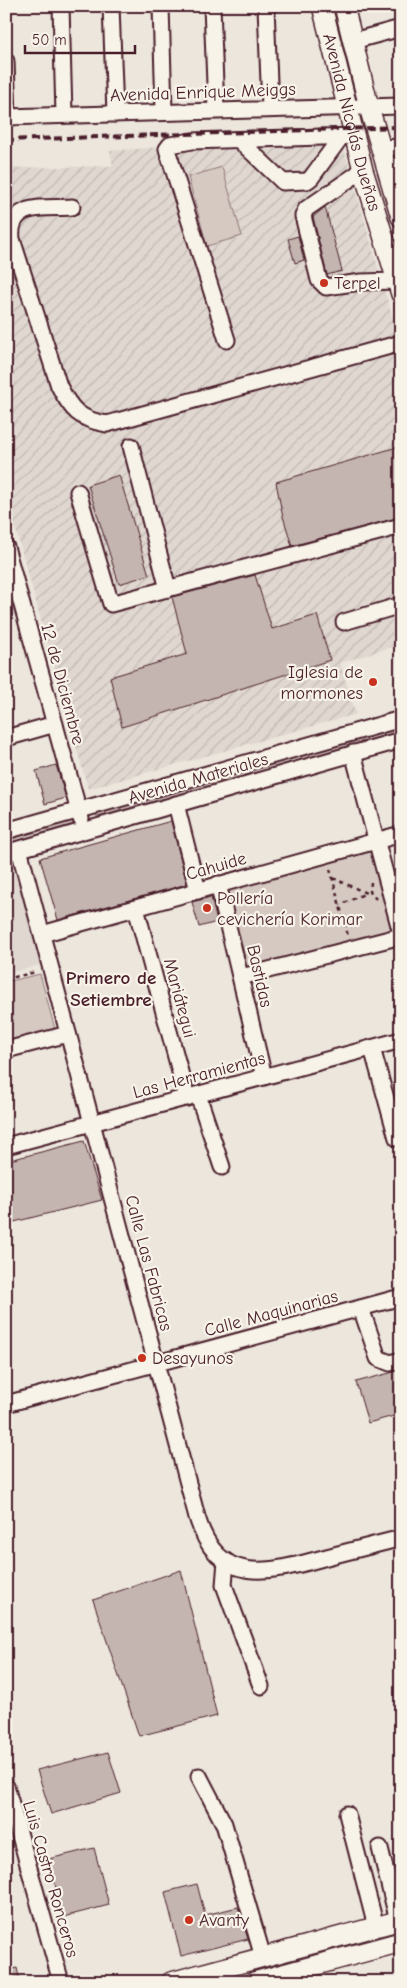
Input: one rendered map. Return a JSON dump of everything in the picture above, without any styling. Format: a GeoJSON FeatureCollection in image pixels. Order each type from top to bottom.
{"type":"FeatureCollection","features":[{"type":"Feature","properties":{"kind":"main road","name":"Avenida Nicolás Dueñas"},"geometry":{"type":"LineString","coordinates":[[322,6],[348,107],[349,136],[363,170],[399,287]]}},
{"type":"Feature","properties":{"kind":"main road","name":"Avenida Nicolás Dueñas"},"geometry":{"type":"LineString","coordinates":[[344,6],[369,107],[401,217]]}},
{"type":"Feature","properties":{"kind":"main road"},"geometry":{"type":"LineString","coordinates":[[171,1982],[399,1920]]}},
{"type":"Feature","properties":{"kind":"main road"},"geometry":{"type":"LineString","coordinates":[[254,1982],[400,1944]]}},
{"type":"Feature","properties":{"kind":"street"},"geometry":{"type":"LineString","coordinates":[[61,6],[64,115]]}},
{"type":"Feature","properties":{"kind":"street"},"geometry":{"type":"LineString","coordinates":[[111,6],[115,114]]}},
{"type":"Feature","properties":{"kind":"street"},"geometry":{"type":"LineString","coordinates":[[161,6],[164,112]]}},
{"type":"Feature","properties":{"kind":"street"},"geometry":{"type":"LineString","coordinates":[[212,6],[216,110]]}},
{"type":"Feature","properties":{"kind":"street"},"geometry":{"type":"LineString","coordinates":[[266,6],[270,108]]}},
{"type":"Feature","properties":{"kind":"street"},"geometry":{"type":"LineString","coordinates":[[353,41],[401,28]]}},
{"type":"Feature","properties":{"kind":"street"},"geometry":{"type":"LineString","coordinates":[[6,61],[7,117]]}},
{"type":"Feature","properties":{"kind":"street","name":"Avenida Enrique Meiggs"},"geometry":{"type":"LineString","coordinates":[[7,117],[270,108],[401,106]]}},
{"type":"Feature","properties":{"kind":"street"},"geometry":{"type":"LineString","coordinates":[[227,340],[167,149],[170,145],[192,141],[349,136]]}},
{"type":"Feature","properties":{"kind":"street"},"geometry":{"type":"LineString","coordinates":[[239,140],[283,182],[307,181],[349,136]]}},
{"type":"Feature","properties":{"kind":"street"},"geometry":{"type":"LineString","coordinates":[[381,148],[401,147]]}},
{"type":"Feature","properties":{"kind":"street"},"geometry":{"type":"LineString","coordinates":[[363,170],[306,209],[303,216],[319,280],[326,287],[361,282],[399,287]]}},
{"type":"Feature","properties":{"kind":"street"},"geometry":{"type":"LineString","coordinates":[[307,181],[321,199]]}},
{"type":"Feature","properties":{"kind":"street"},"geometry":{"type":"LineString","coordinates":[[72,207],[22,211],[14,218],[11,227],[12,239],[59,386],[69,406],[81,416],[95,422],[107,424],[401,344]]}},
{"type":"Feature","properties":{"kind":"street"},"geometry":{"type":"LineString","coordinates":[[131,446],[168,589]]}},
{"type":"Feature","properties":{"kind":"street"},"geometry":{"type":"LineString","coordinates":[[78,492],[110,603],[401,526]]}},
{"type":"Feature","properties":{"kind":"street","name":"12 de Diciembre"},"geometry":{"type":"LineString","coordinates":[[6,547],[9,570],[55,724],[84,830]]}},
{"type":"Feature","properties":{"kind":"street"},"geometry":{"type":"LineString","coordinates":[[344,622],[401,605]]}},
{"type":"Feature","properties":{"kind":"street","name":"Avenida Materiales"},"geometry":{"type":"LineString","coordinates":[[6,831],[401,719]]}},
{"type":"Feature","properties":{"kind":"street"},"geometry":{"type":"LineString","coordinates":[[6,738],[55,724]]}},
{"type":"Feature","properties":{"kind":"street","name":"Avenida Materiales"},"geometry":{"type":"LineString","coordinates":[[13,851],[401,740]]}},
{"type":"Feature","properties":{"kind":"street"},"geometry":{"type":"LineString","coordinates":[[241,977],[351,950],[401,934],[353,753]]}},
{"type":"Feature","properties":{"kind":"street"},"geometry":{"type":"LineString","coordinates":[[176,804],[198,890]]}},
{"type":"Feature","properties":{"kind":"street","name":"Cahuide"},"geometry":{"type":"LineString","coordinates":[[42,934],[401,834]]}},
{"type":"Feature","properties":{"kind":"street","name":"Calle Las Fabricas"},"geometry":{"type":"LineString","coordinates":[[13,851],[42,934],[201,1531],[208,1543],[226,1561],[253,1571],[269,1572],[401,1538]]}},
{"type":"Feature","properties":{"kind":"street","name":"Bastidas"},"geometry":{"type":"LineString","coordinates":[[218,884],[264,1077]]}},
{"type":"Feature","properties":{"kind":"street","name":"Mariátegui"},"geometry":{"type":"LineString","coordinates":[[136,908],[192,1096],[222,1167]]}},
{"type":"Feature","properties":{"kind":"street"},"geometry":{"type":"LineString","coordinates":[[6,1050],[68,1034]]}},
{"type":"Feature","properties":{"kind":"street","name":"Las Herramientas"},"geometry":{"type":"LineString","coordinates":[[6,1146],[401,1040]]}},
{"type":"Feature","properties":{"kind":"street"},"geometry":{"type":"LineString","coordinates":[[372,1048],[397,1138]]}},
{"type":"Feature","properties":{"kind":"street","name":"Calle Maquinarias"},"geometry":{"type":"LineString","coordinates":[[6,1404],[401,1297]]}},
{"type":"Feature","properties":{"kind":"street"},"geometry":{"type":"LineString","coordinates":[[361,1308],[378,1358],[390,1363],[401,1360]]}},
{"type":"Feature","properties":{"kind":"street"},"geometry":{"type":"LineString","coordinates":[[226,1561],[224,1585],[261,1686]]}},
{"type":"Feature","properties":{"kind":"street"},"geometry":{"type":"LineString","coordinates":[[199,1776],[224,1824],[263,1957]]}},
{"type":"Feature","properties":{"kind":"street","name":"Luis Castro Ronceros"},"geometry":{"type":"LineString","coordinates":[[6,1786],[60,1982]]}},
{"type":"Feature","properties":{"kind":"street"},"geometry":{"type":"LineString","coordinates":[[347,1814],[376,1927]]}},
{"type":"Feature","properties":{"kind":"street"},"geometry":{"type":"LineString","coordinates":[[380,1848],[399,1920]]}},
{"type":"Feature","properties":{"kind":"path"},"geometry":{"type":"LineString","coordinates":[[326,855],[351,950]]}},
{"type":"Feature","properties":{"kind":"path"},"geometry":{"type":"LineString","coordinates":[[332,878],[368,893],[340,905]]}},
{"type":"Feature","properties":{"kind":"path"},"geometry":{"type":"LineString","coordinates":[[6,979],[51,968]]}},
{"type":"Feature","properties":{"kind":"shaded area"},"geometry":{"type":"Polygon","coordinates":[[[174,146],[227,148],[343,146],[401,347],[401,644],[340,663],[356,714],[88,789],[6,495],[6,168],[113,166],[110,151],[174,146]]]}},
{"type":"Feature","properties":{"kind":"shaded area"},"geometry":{"type":"Polygon","coordinates":[[[222,167],[242,236],[207,246],[188,177],[222,167]]]}},
{"type":"Feature","properties":{"kind":"shaded area"},"geometry":{"type":"Polygon","coordinates":[[[401,720],[401,731],[97,817],[95,806],[401,720]]]}},
{"type":"Feature","properties":{"kind":"shaded area"},"geometry":{"type":"Polygon","coordinates":[[[68,811],[73,824],[6,844],[6,830],[68,811]]]}},
{"type":"Feature","properties":{"kind":"shaded area"},"geometry":{"type":"Polygon","coordinates":[[[380,848],[401,933],[247,971],[226,891],[380,848]]]}},
{"type":"Feature","properties":{"kind":"shaded area"},"geometry":{"type":"Polygon","coordinates":[[[23,853],[51,962],[6,974],[6,858],[23,853]]]}},
{"type":"Feature","properties":{"kind":"shaded area"},"geometry":{"type":"Polygon","coordinates":[[[40,974],[56,1033],[6,1045],[6,982],[40,974]]]}},
{"type":"Feature","properties":{"kind":"building"},"geometry":{"type":"Polygon","coordinates":[[[325,207],[342,271],[327,275],[313,217],[325,207]]]}},
{"type":"Feature","properties":{"kind":"building"},"geometry":{"type":"Polygon","coordinates":[[[298,236],[304,260],[295,263],[288,239],[298,236]]]}},
{"type":"Feature","properties":{"kind":"building"},"geometry":{"type":"Polygon","coordinates":[[[401,446],[401,517],[292,546],[282,513],[276,482],[401,446]]]}},
{"type":"Feature","properties":{"kind":"building"},"geometry":{"type":"Polygon","coordinates":[[[119,475],[149,575],[119,584],[88,485],[119,475]]]}},
{"type":"Feature","properties":{"kind":"building"},"geometry":{"type":"Polygon","coordinates":[[[255,575],[272,629],[317,615],[330,660],[122,727],[110,677],[187,654],[172,597],[255,575]]]}},
{"type":"Feature","properties":{"kind":"building"},"geometry":{"type":"Polygon","coordinates":[[[56,765],[66,798],[45,804],[36,771],[56,765]]]}},
{"type":"Feature","properties":{"kind":"building"},"geometry":{"type":"Polygon","coordinates":[[[171,821],[187,884],[58,920],[40,858],[171,821]]]}},
{"type":"Feature","properties":{"kind":"building","name":"Pollería cevichería Korimar"},"geometry":{"type":"Polygon","coordinates":[[[211,897],[217,922],[199,927],[192,902],[211,897]]]}},
{"type":"Feature","properties":{"kind":"building"},"geometry":{"type":"Polygon","coordinates":[[[84,1141],[102,1200],[6,1224],[6,1161],[84,1141]]]}},
{"type":"Feature","properties":{"kind":"building"},"geometry":{"type":"Polygon","coordinates":[[[401,1370],[401,1414],[368,1423],[356,1382],[401,1370]]]}},
{"type":"Feature","properties":{"kind":"building"},"geometry":{"type":"Polygon","coordinates":[[[181,1570],[217,1716],[139,1736],[93,1600],[181,1570]]]}},
{"type":"Feature","properties":{"kind":"building"},"geometry":{"type":"Polygon","coordinates":[[[108,1752],[121,1793],[51,1814],[37,1770],[108,1752]]]}},
{"type":"Feature","properties":{"kind":"building"},"geometry":{"type":"Polygon","coordinates":[[[94,1848],[109,1905],[63,1917],[49,1859],[94,1848]]]}},
{"type":"Feature","properties":{"kind":"building","name":"Avanty"},"geometry":{"type":"Polygon","coordinates":[[[197,1884],[205,1915],[238,1907],[248,1939],[181,1956],[165,1892],[197,1884]]]}},
{"type":"Feature","properties":{"kind":"building"},"geometry":{"type":"Polygon","coordinates":[[[17,1968],[20,1982],[6,1982],[6,1971],[17,1968]]]}},
{"type":"Feature","properties":{"kind":"railway"},"geometry":{"type":"LineString","coordinates":[[6,140],[401,127]]}},
{"type":"Feature","properties":{"kind":"place","name":"Terpel"},"geometry":{"type":"Point","coordinates":[324,283]}},
{"type":"Feature","properties":{"kind":"place","name":"Iglesia de mormones"},"geometry":{"type":"Point","coordinates":[373,682]}},
{"type":"Feature","properties":{"kind":"place","name":"Pollería cevichería Korimar"},"geometry":{"type":"Point","coordinates":[207,908]}},
{"type":"Feature","properties":{"kind":"place","name":"Desayunos"},"geometry":{"type":"Point","coordinates":[142,1358]}},
{"type":"Feature","properties":{"kind":"place","name":"Avanty"},"geometry":{"type":"Point","coordinates":[189,1920]}},
{"type":"Feature","properties":{"kind":"district","name":"Primero de Setiembre"},"geometry":{"type":"Point","coordinates":[111,988]}}]}
